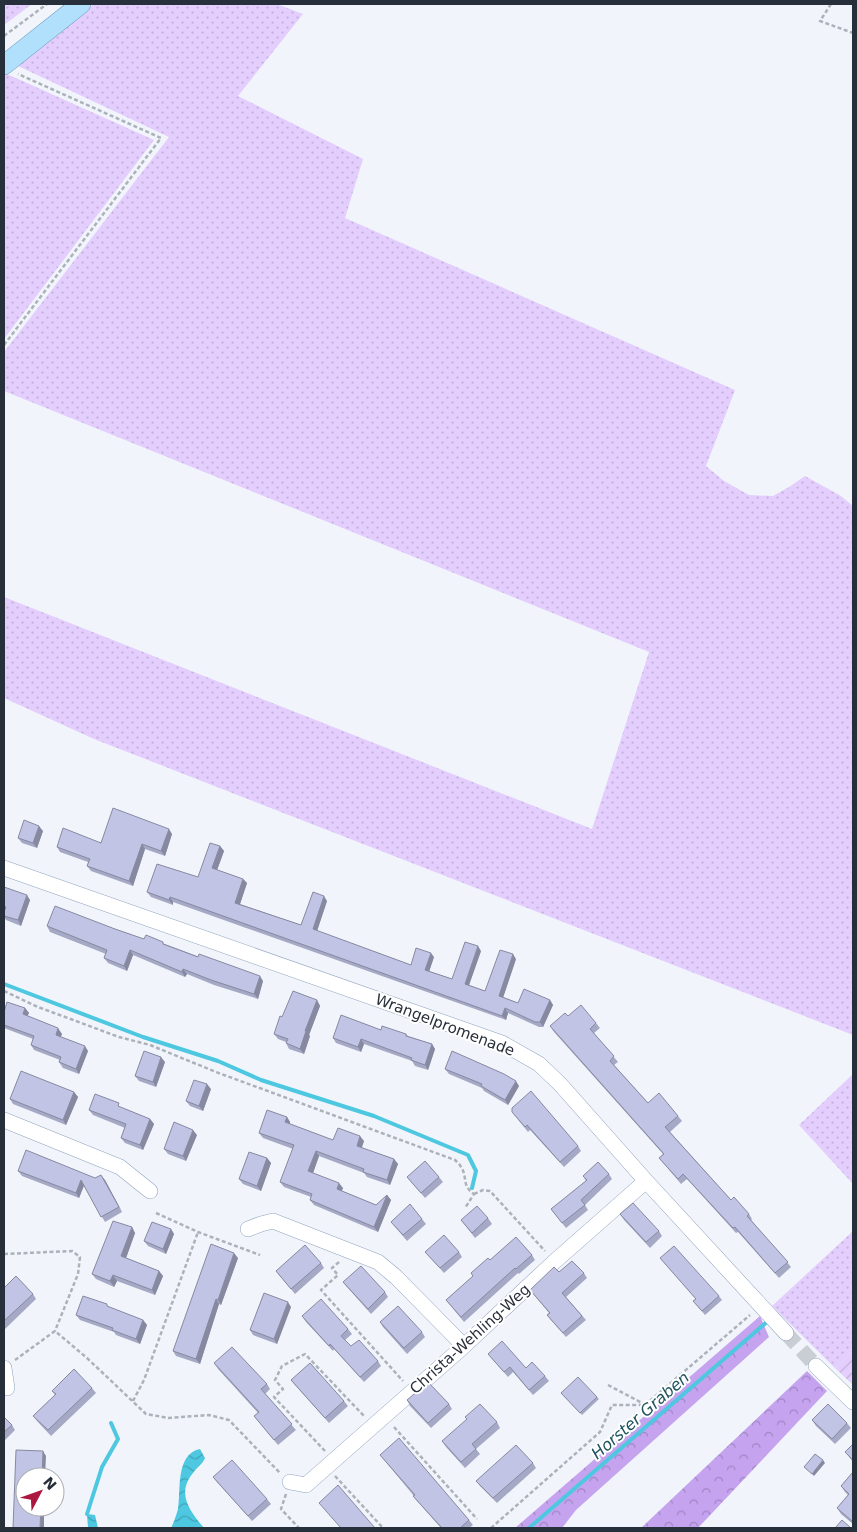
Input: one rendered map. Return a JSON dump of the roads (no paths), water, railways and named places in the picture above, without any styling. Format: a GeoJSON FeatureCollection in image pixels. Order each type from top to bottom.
{"type":"FeatureCollection","features":[{"type":"Feature","properties":{"kind":"main road"},"geometry":{"type":"LineString","coordinates":[[10,69],[81,4]]}},
{"type":"Feature","properties":{"kind":"street","name":"Wrangelpromenade"},"geometry":{"type":"LineString","coordinates":[[4,868],[502,1043],[538,1064],[560,1084],[646,1181],[786,1333]]}},
{"type":"Feature","properties":{"kind":"street"},"geometry":{"type":"LineString","coordinates":[[4,1120],[120,1167],[150,1191]]}},
{"type":"Feature","properties":{"kind":"street","name":"Christa-Wehling-Weg"},"geometry":{"type":"LineString","coordinates":[[290,1482],[306,1485],[413,1392],[554,1262],[646,1181]]}},
{"type":"Feature","properties":{"kind":"street"},"geometry":{"type":"LineString","coordinates":[[248,1229],[273,1221],[378,1262],[396,1277],[464,1346]]}},
{"type":"Feature","properties":{"kind":"street"},"geometry":{"type":"LineString","coordinates":[[816,1366],[853,1402]]}},
{"type":"Feature","properties":{"kind":"street"},"geometry":{"type":"LineString","coordinates":[[4,1368],[7,1388]]}},
{"type":"Feature","properties":{"kind":"water"},"geometry":{"type":"Polygon","coordinates":[[[200,1449],[205,1458],[188,1481],[185,1495],[190,1509],[204,1528],[171,1528],[178,1509],[183,1466],[186,1458],[192,1452],[200,1449]]]}},
{"type":"Feature","properties":{"kind":"water"},"geometry":{"type":"Polygon","coordinates":[[[87,1514],[95,1515],[98,1528],[88,1528],[87,1514]]]}},
{"type":"Feature","properties":{"kind":"waterway"},"geometry":{"type":"LineString","coordinates":[[4,984],[143,1037],[218,1061],[261,1080],[374,1116],[468,1155],[476,1171],[472,1188]]}},
{"type":"Feature","properties":{"kind":"waterway","name":"Horster Graben"},"geometry":{"type":"LineString","coordinates":[[529,1528],[768,1321]]}},
{"type":"Feature","properties":{"kind":"waterway"},"geometry":{"type":"LineString","coordinates":[[87,1514],[102,1467],[118,1439],[111,1423]]}},
{"type":"Feature","properties":{"kind":"tunnel"},"geometry":{"type":"LineString","coordinates":[[786,1333],[816,1366]]}}]}
